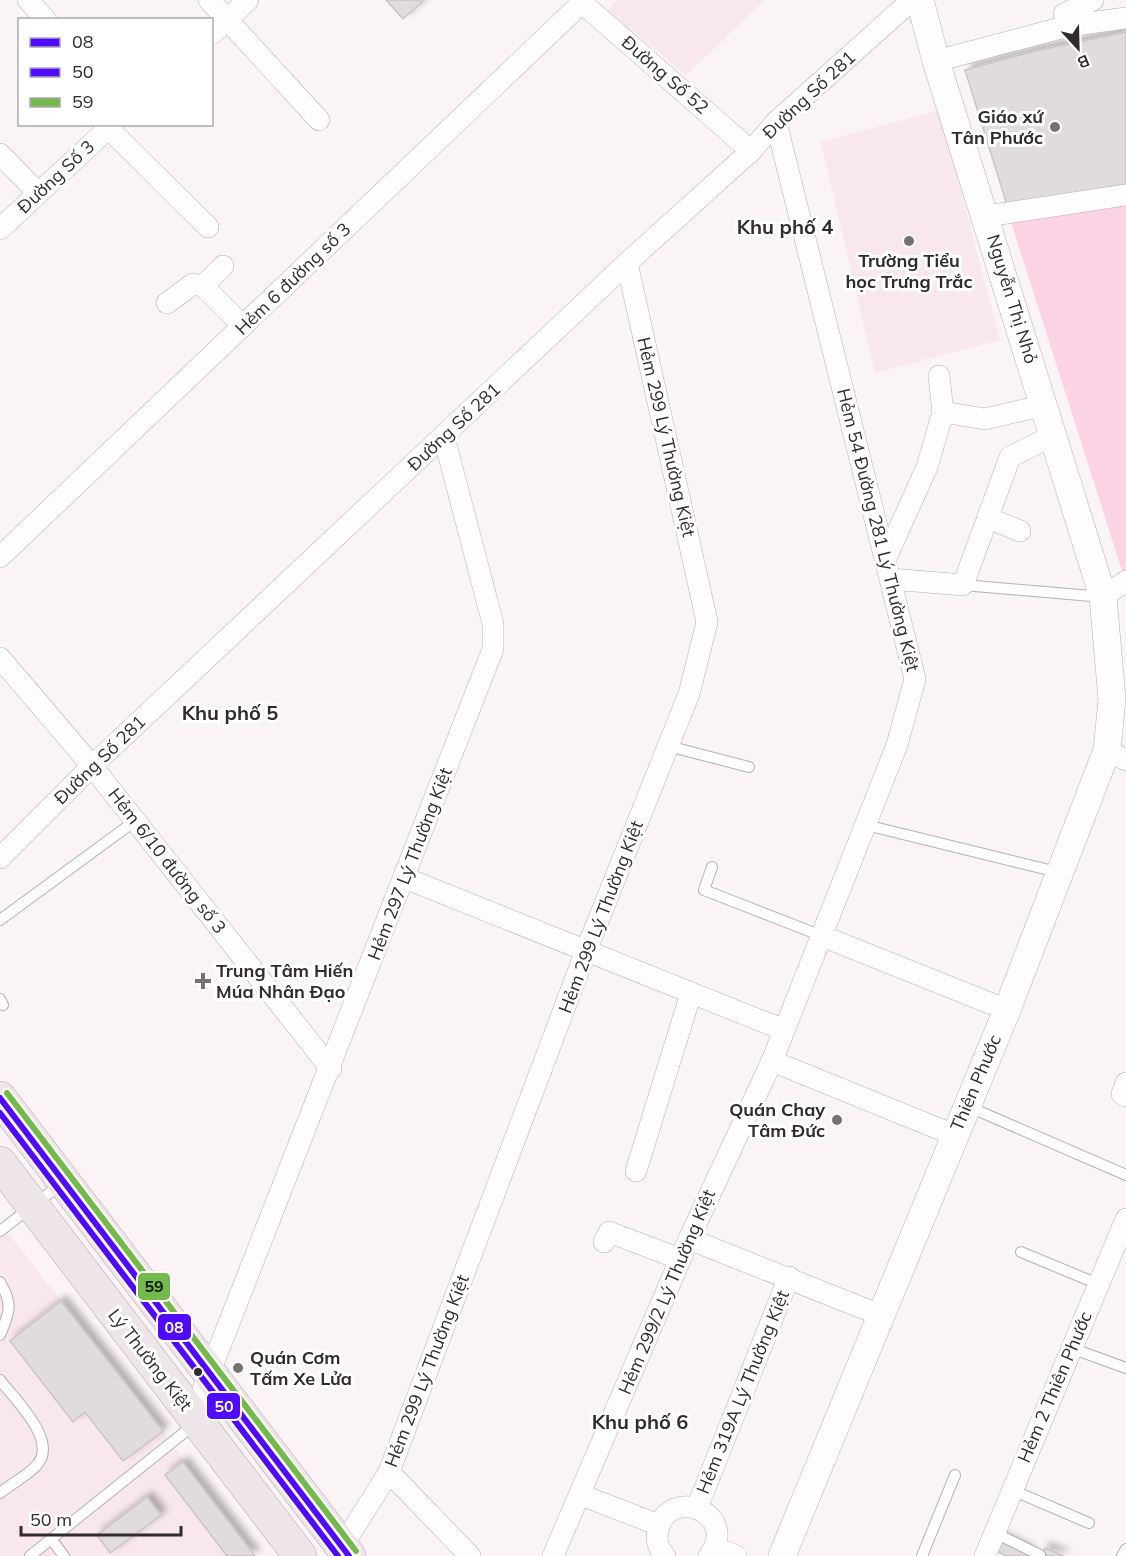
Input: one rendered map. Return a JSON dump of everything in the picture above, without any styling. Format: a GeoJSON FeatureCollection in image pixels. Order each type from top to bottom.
{"type":"FeatureCollection","features":[{"type":"Feature","properties":{"kind":"main road"},"geometry":{"type":"LineString","coordinates":[[0,1098],[345,1551]]}},
{"type":"Feature","properties":{"kind":"main road","name":"Lý Thường Kiệt"},"geometry":{"type":"LineString","coordinates":[[0,1163],[300,1556]]}},
{"type":"Feature","properties":{"kind":"street"},"geometry":{"type":"LineString","coordinates":[[28,0],[44,18]]}},
{"type":"Feature","properties":{"kind":"street"},"geometry":{"type":"LineString","coordinates":[[209,0],[319,120]]}},
{"type":"Feature","properties":{"kind":"street"},"geometry":{"type":"LineString","coordinates":[[213,33],[248,0]]}},
{"type":"Feature","properties":{"kind":"street","name":"Đường Số 281"},"geometry":{"type":"LineString","coordinates":[[0,858],[92,766],[627,263],[751,151],[776,122],[912,0]]}},
{"type":"Feature","properties":{"kind":"street","name":"Nguyễn Thị Nhỏ"},"geometry":{"type":"LineString","coordinates":[[920,0],[936,61],[987,216],[1103,597]]}},
{"type":"Feature","properties":{"kind":"street"},"geometry":{"type":"LineString","coordinates":[[936,61],[1093,0]]}},
{"type":"Feature","properties":{"kind":"street","name":"Đường Số 52"},"geometry":{"type":"LineString","coordinates":[[582,1],[751,151]]}},
{"type":"Feature","properties":{"kind":"street","name":"Hẻm 6 đường số 3"},"geometry":{"type":"LineString","coordinates":[[0,556],[582,1]]}},
{"type":"Feature","properties":{"kind":"street"},"geometry":{"type":"LineString","coordinates":[[1064,13],[1126,18]]}},
{"type":"Feature","properties":{"kind":"street","name":"Hẻm 54 Đường 281 Lý Thường Kiệt"},"geometry":{"type":"LineString","coordinates":[[776,122],[915,679],[897,746],[784,1030]]}},
{"type":"Feature","properties":{"kind":"street"},"geometry":{"type":"LineString","coordinates":[[111,127],[208,226]]}},
{"type":"Feature","properties":{"kind":"street","name":"Đường Số 3"},"geometry":{"type":"LineString","coordinates":[[0,229],[111,127]]}},
{"type":"Feature","properties":{"kind":"street"},"geometry":{"type":"LineString","coordinates":[[0,154],[38,193]]}},
{"type":"Feature","properties":{"kind":"street"},"geometry":{"type":"LineString","coordinates":[[987,216],[1126,195]]}},
{"type":"Feature","properties":{"kind":"street","name":"Hẻm 299 Lý Thường Kiệt"},"geometry":{"type":"LineString","coordinates":[[345,1551],[389,1472],[586,951],[689,694],[707,622],[627,263]]}},
{"type":"Feature","properties":{"kind":"street"},"geometry":{"type":"LineString","coordinates":[[203,286],[223,266]]}},
{"type":"Feature","properties":{"kind":"street"},"geometry":{"type":"LineString","coordinates":[[167,303],[193,284],[203,286],[243,326]]}},
{"type":"Feature","properties":{"kind":"street"},"geometry":{"type":"LineString","coordinates":[[886,558],[927,467],[943,412],[939,376]]}},
{"type":"Feature","properties":{"kind":"street"},"geometry":{"type":"LineString","coordinates":[[943,412],[986,419],[1045,405]]}},
{"type":"Feature","properties":{"kind":"street"},"geometry":{"type":"LineString","coordinates":[[891,579],[963,585],[1010,457],[1054,435]]}},
{"type":"Feature","properties":{"kind":"street","name":"Hẻm 297 Lý Thường Kiệt"},"geometry":{"type":"LineString","coordinates":[[196,1418],[209,1372],[331,1070],[493,649],[493,624],[444,437]]}},
{"type":"Feature","properties":{"kind":"street"},"geometry":{"type":"LineString","coordinates":[[988,518],[1020,531]]}},
{"type":"Feature","properties":{"kind":"street"},"geometry":{"type":"LineString","coordinates":[[1103,597],[1126,581]]}},
{"type":"Feature","properties":{"kind":"street","name":"Thiên Phước"},"geometry":{"type":"LineString","coordinates":[[782,1556],[1062,873],[1117,755],[1119,693],[1103,597]]}},
{"type":"Feature","properties":{"kind":"street","name":"Hẻm 6/10 đường số 3"},"geometry":{"type":"LineString","coordinates":[[0,658],[92,766],[331,1070]]}},
{"type":"Feature","properties":{"kind":"street"},"geometry":{"type":"LineString","coordinates":[[405,878],[784,1030]]}},
{"type":"Feature","properties":{"kind":"street"},"geometry":{"type":"LineString","coordinates":[[822,936],[1007,1010]]}},
{"type":"Feature","properties":{"kind":"street"},"geometry":{"type":"LineString","coordinates":[[636,1171],[691,993]]}},
{"type":"Feature","properties":{"kind":"street","name":"Hẻm 299/2 Lý Thường Kiệt"},"geometry":{"type":"LineString","coordinates":[[553,1556],[581,1495],[680,1258],[772,1061],[784,1030]]}},
{"type":"Feature","properties":{"kind":"street"},"geometry":{"type":"LineString","coordinates":[[772,1061],[954,1136]]}},
{"type":"Feature","properties":{"kind":"street"},"geometry":{"type":"LineString","coordinates":[[1126,1083],[1122,1094],[1126,1096]]}},
{"type":"Feature","properties":{"kind":"street","name":"Hẻm 2 Thiên Phước"},"geometry":{"type":"LineString","coordinates":[[985,1556],[1126,1219]]}},
{"type":"Feature","properties":{"kind":"street"},"geometry":{"type":"LineString","coordinates":[[604,1242],[609,1232],[680,1258]]}},
{"type":"Feature","properties":{"kind":"street"},"geometry":{"type":"LineString","coordinates":[[689,1239],[880,1315]]}},
{"type":"Feature","properties":{"kind":"street","name":"Hẻm 319A Lý Thường Kiệt"},"geometry":{"type":"LineString","coordinates":[[697,1508],[789,1277]]}},
{"type":"Feature","properties":{"kind":"street"},"geometry":{"type":"LineString","coordinates":[[389,1472],[470,1556]]}},
{"type":"Feature","properties":{"kind":"street"},"geometry":{"type":"LineString","coordinates":[[581,1495],[660,1525]]}},
{"type":"Feature","properties":{"kind":"street"},"geometry":{"type":"LineString","coordinates":[[665,1556],[658,1544],[660,1525],[671,1511],[679,1507],[697,1508],[712,1519],[716,1528],[712,1551],[736,1556]]}},
{"type":"Feature","properties":{"kind":"lane"},"geometry":{"type":"LineString","coordinates":[[963,585],[1103,597]]}},
{"type":"Feature","properties":{"kind":"lane"},"geometry":{"type":"LineString","coordinates":[[668,746],[749,767]]}},
{"type":"Feature","properties":{"kind":"lane"},"geometry":{"type":"LineString","coordinates":[[0,920],[135,820]]}},
{"type":"Feature","properties":{"kind":"lane"},"geometry":{"type":"LineString","coordinates":[[866,825],[1062,873]]}},
{"type":"Feature","properties":{"kind":"lane"},"geometry":{"type":"LineString","coordinates":[[712,867],[704,890],[822,936]]}},
{"type":"Feature","properties":{"kind":"lane"},"geometry":{"type":"LineString","coordinates":[[967,1106],[1126,1175]]}},
{"type":"Feature","properties":{"kind":"lane"},"geometry":{"type":"LineString","coordinates":[[0,1231],[64,1182]]}},
{"type":"Feature","properties":{"kind":"lane"},"geometry":{"type":"LineString","coordinates":[[1021,1252],[1098,1284]]}},
{"type":"Feature","properties":{"kind":"lane"},"geometry":{"type":"LineString","coordinates":[[0,1282],[10,1299],[8,1316],[0,1335]]}},
{"type":"Feature","properties":{"kind":"lane"},"geometry":{"type":"LineString","coordinates":[[1071,1348],[1126,1368]]}},
{"type":"Feature","properties":{"kind":"lane"},"geometry":{"type":"LineString","coordinates":[[0,1380],[42,1436],[45,1452],[36,1466],[0,1492]]}},
{"type":"Feature","properties":{"kind":"lane"},"geometry":{"type":"LineString","coordinates":[[30,1556],[196,1418]]}},
{"type":"Feature","properties":{"kind":"lane"},"geometry":{"type":"LineString","coordinates":[[922,1556],[955,1475]]}},
{"type":"Feature","properties":{"kind":"lane"},"geometry":{"type":"LineString","coordinates":[[1012,1490],[1089,1523]]}},
{"type":"Feature","properties":{"kind":"lane"},"geometry":{"type":"LineString","coordinates":[[995,1533],[1040,1555]]}},
{"type":"Feature","properties":{"kind":"lane"},"geometry":{"type":"LineString","coordinates":[[51,1539],[64,1556]]}},
{"type":"Feature","properties":{"kind":"lane"},"geometry":{"type":"LineString","coordinates":[[1122,1556],[1126,1549]]}},
{"type":"Feature","properties":{"kind":"shaded area"},"geometry":{"type":"Polygon","coordinates":[[[617,0],[765,0],[686,75],[607,10],[617,0]]]}},
{"type":"Feature","properties":{"kind":"shaded area","name":"Trường Tiểu học Trưng Trắc"},"geometry":{"type":"Polygon","coordinates":[[[940,110],[1000,340],[875,373],[821,142],[940,110]]]}},
{"type":"Feature","properties":{"kind":"shaded area"},"geometry":{"type":"Polygon","coordinates":[[[1126,202],[1126,579],[1125,580],[1010,219],[1126,202]]]}},
{"type":"Feature","properties":{"kind":"shaded area"},"geometry":{"type":"Polygon","coordinates":[[[0,1223],[163,1431],[255,1556],[0,1556],[0,1223]]]}},
{"type":"Feature","properties":{"kind":"building"},"geometry":{"type":"Polygon","coordinates":[[[386,0],[421,0],[422,2],[403,19],[386,0]]]}},
{"type":"Feature","properties":{"kind":"building","name":"Giáo xứ Tân Phước"},"geometry":{"type":"Polygon","coordinates":[[[1126,32],[1126,185],[1007,205],[965,70],[1035,51],[1126,32]]]}},
{"type":"Feature","properties":{"kind":"building"},"geometry":{"type":"Polygon","coordinates":[[[61,1301],[163,1431],[123,1461],[85,1412],[73,1422],[10,1341],[61,1301]]]}},
{"type":"Feature","properties":{"kind":"building"},"geometry":{"type":"Polygon","coordinates":[[[183,1462],[255,1556],[227,1556],[165,1475],[183,1462]]]}},
{"type":"Feature","properties":{"kind":"building"},"geometry":{"type":"Polygon","coordinates":[[[147,1497],[161,1515],[110,1553],[97,1535],[147,1497]]]}},
{"type":"Feature","properties":{"kind":"building"},"geometry":{"type":"Polygon","coordinates":[[[1001,1538],[1029,1552],[1027,1556],[1006,1556],[995,1550],[1001,1538]]]}},
{"type":"Feature","properties":{"kind":"building"},"geometry":{"type":"Polygon","coordinates":[[[1045,1548],[1064,1556],[1041,1556],[1045,1548]]]}},
{"type":"Feature","properties":{"kind":"transit line","name":"59"},"geometry":{"type":"LineString","coordinates":[[7,1093],[356,1551]]}},
{"type":"Feature","properties":{"kind":"transit line","name":"08"},"geometry":{"type":"LineString","coordinates":[[0,1098],[349,1556]]}},
{"type":"Feature","properties":{"kind":"transit line","name":"50"},"geometry":{"type":"LineString","coordinates":[[0,1113],[338,1556]]}},
{"type":"Feature","properties":{"kind":"place","name":"Giáo xứ Tân Phước"},"geometry":{"type":"Point","coordinates":[1055,127]}},
{"type":"Feature","properties":{"kind":"place","name":"Trường Tiểu học Trưng Trắc"},"geometry":{"type":"Point","coordinates":[909,241]}},
{"type":"Feature","properties":{"kind":"place","name":"Trung Tâm Hiến Múa Nhân Đạo"},"geometry":{"type":"Point","coordinates":[203,981]}},
{"type":"Feature","properties":{"kind":"place","name":"Quán Chay Tâm Đức"},"geometry":{"type":"Point","coordinates":[837,1120]}},
{"type":"Feature","properties":{"kind":"place","name":"Quán Cơm Tấm Xe Lửa"},"geometry":{"type":"Point","coordinates":[238,1368]}},
{"type":"Feature","properties":{"kind":"district","name":"Khu phố 4"},"geometry":{"type":"Point","coordinates":[785,227]}},
{"type":"Feature","properties":{"kind":"district","name":"Khu phố 5"},"geometry":{"type":"Point","coordinates":[230,713]}},
{"type":"Feature","properties":{"kind":"district","name":"Khu phố 6"},"geometry":{"type":"Point","coordinates":[640,1422]}}]}
